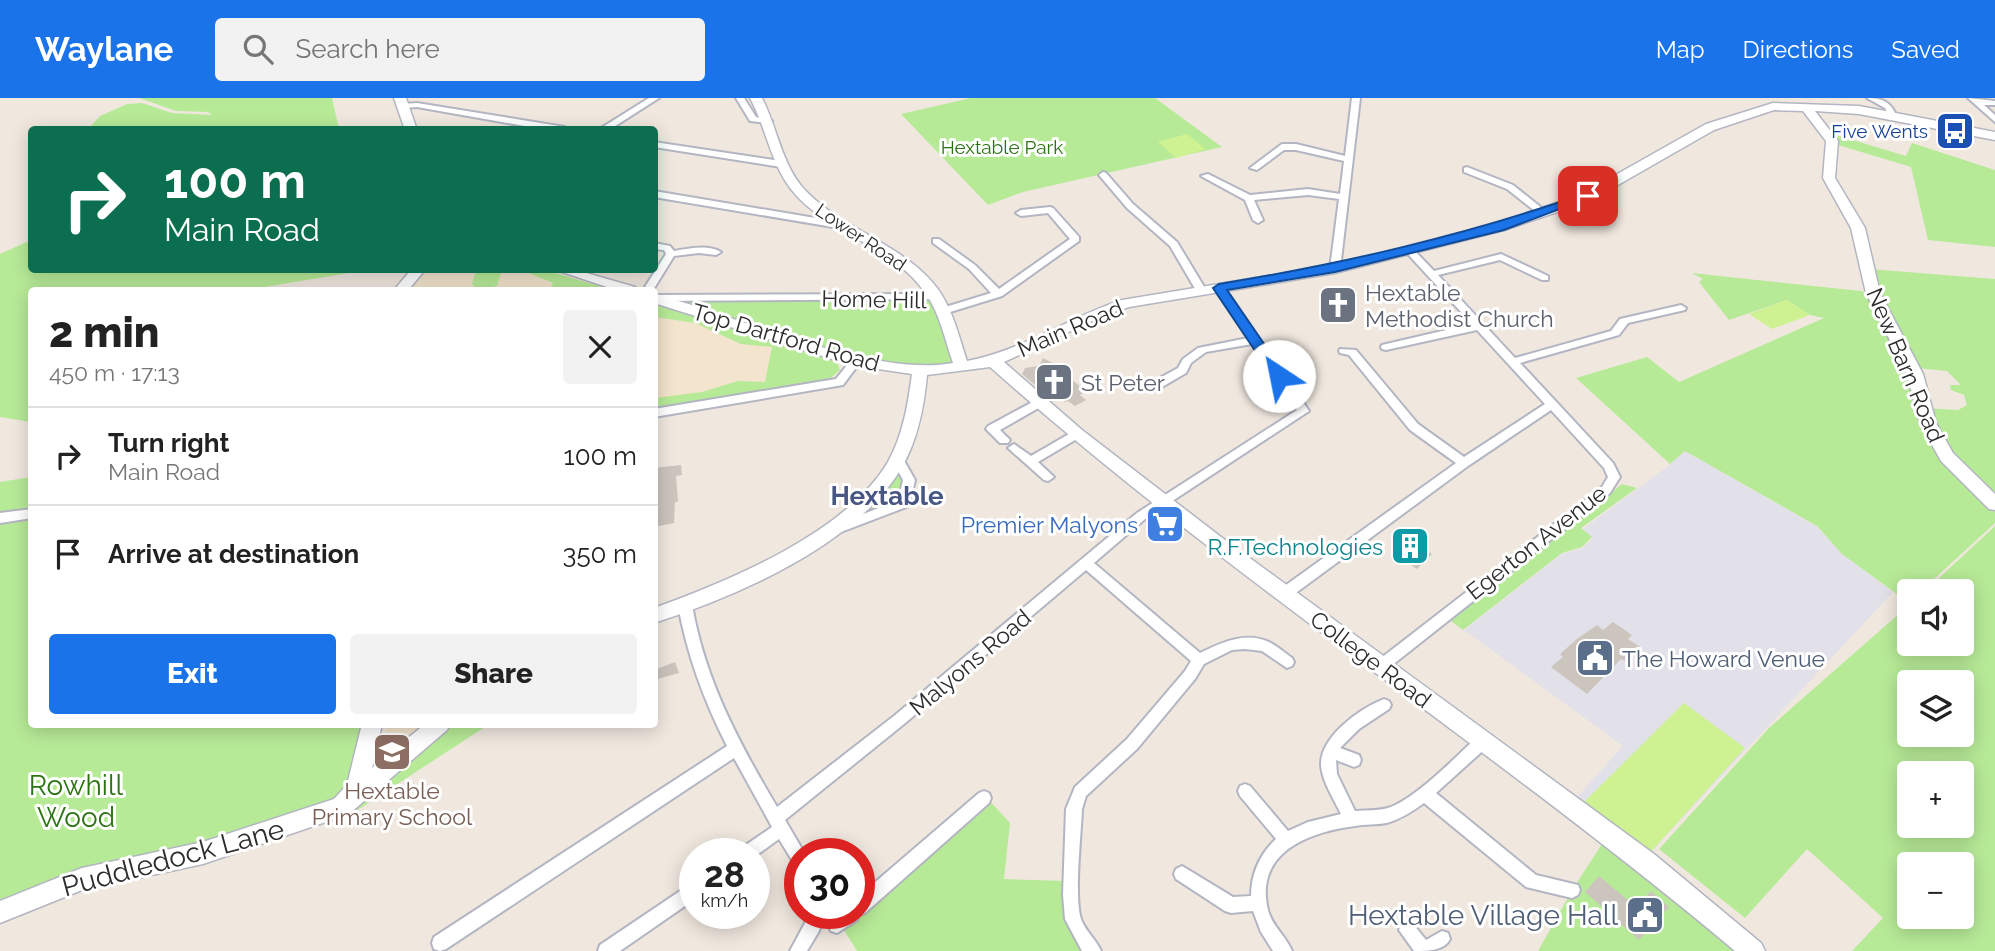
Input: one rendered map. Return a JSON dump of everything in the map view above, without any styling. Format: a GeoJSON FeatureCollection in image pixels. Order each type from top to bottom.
{"type":"FeatureCollection","features":[{"type":"Feature","properties":{"kind":"street"},"geometry":{"type":"LineString","coordinates":[[609,126],[655,98]]}},
{"type":"Feature","properties":{"kind":"street"},"geometry":{"type":"LineString","coordinates":[[740,98],[753,119],[768,121]]}},
{"type":"Feature","properties":{"kind":"street","name":"Lower Road"},"geometry":{"type":"LineString","coordinates":[[756,98],[768,121],[781,164],[799,191],[839,225],[907,268],[936,297]]}},
{"type":"Feature","properties":{"kind":"street"},"geometry":{"type":"LineString","coordinates":[[1335,269],[1356,98]]}},
{"type":"Feature","properties":{"kind":"street"},"geometry":{"type":"LineString","coordinates":[[1781,98],[1802,107],[1893,117],[1995,135]]}},
{"type":"Feature","properties":{"kind":"street"},"geometry":{"type":"LineString","coordinates":[[1871,98],[1889,107],[1893,117]]}},
{"type":"Feature","properties":{"kind":"street"},"geometry":{"type":"LineString","coordinates":[[1974,100],[1995,103]]}},
{"type":"Feature","properties":{"kind":"street"},"geometry":{"type":"LineString","coordinates":[[1974,100],[1994,119]]}},
{"type":"Feature","properties":{"kind":"street"},"geometry":{"type":"LineString","coordinates":[[410,126],[402,102],[541,126]]}},
{"type":"Feature","properties":{"kind":"street","name":"Main Road"},"geometry":{"type":"LineString","coordinates":[[961,365],[993,361],[1100,312],[1146,299],[1335,269],[1543,213],[1588,196],[1710,127],[1761,108],[1802,107]]}},
{"type":"Feature","properties":{"kind":"street","name":"New Barn Road"},"geometry":{"type":"LineString","coordinates":[[1802,107],[1832,141],[1829,178],[1858,228],[1873,293],[1915,374],[1928,423],[1947,457],[1995,504]]}},
{"type":"Feature","properties":{"kind":"street"},"geometry":{"type":"LineString","coordinates":[[658,145],[781,164]]}},
{"type":"Feature","properties":{"kind":"street"},"geometry":{"type":"LineString","coordinates":[[1254,168],[1282,147],[1296,146],[1349,160]]}},
{"type":"Feature","properties":{"kind":"street"},"geometry":{"type":"LineString","coordinates":[[1467,170],[1510,187],[1543,213]]}},
{"type":"Feature","properties":{"kind":"street"},"geometry":{"type":"LineString","coordinates":[[1103,175],[1130,206],[1174,244],[1201,290]]}},
{"type":"Feature","properties":{"kind":"street"},"geometry":{"type":"LineString","coordinates":[[1205,176],[1249,198],[1308,192],[1345,197]]}},
{"type":"Feature","properties":{"kind":"street"},"geometry":{"type":"LineString","coordinates":[[658,195],[839,225]]}},
{"type":"Feature","properties":{"kind":"street"},"geometry":{"type":"LineString","coordinates":[[1249,198],[1258,220]]}},
{"type":"Feature","properties":{"kind":"street"},"geometry":{"type":"LineString","coordinates":[[943,311],[998,294],[1076,239],[1050,209],[1020,213]]}},
{"type":"Feature","properties":{"kind":"street"},"geometry":{"type":"LineString","coordinates":[[936,242],[972,267],[998,294]]}},
{"type":"Feature","properties":{"kind":"street"},"geometry":{"type":"LineString","coordinates":[[658,247],[667,248],[671,254]]}},
{"type":"Feature","properties":{"kind":"street"},"geometry":{"type":"LineString","coordinates":[[650,287],[671,254],[699,250],[716,252]]}},
{"type":"Feature","properties":{"kind":"street","name":"Egerton Avenue"},"geometry":{"type":"LineString","coordinates":[[1381,666],[1611,484],[1614,477],[1609,466],[1409,250]]}},
{"type":"Feature","properties":{"kind":"street"},"geometry":{"type":"LineString","coordinates":[[1432,274],[1502,257],[1545,278]]}},
{"type":"Feature","properties":{"kind":"street"},"geometry":{"type":"LineString","coordinates":[[404,287],[415,273]]}},
{"type":"Feature","properties":{"kind":"street"},"geometry":{"type":"LineString","coordinates":[[573,273],[620,287]]}},
{"type":"Feature","properties":{"kind":"street"},"geometry":{"type":"LineString","coordinates":[[1152,388],[1164,376],[1182,370],[1185,360],[1197,351],[1255,340],[1219,288]]}},
{"type":"Feature","properties":{"kind":"street","name":"Home Hill"},"geometry":{"type":"LineString","coordinates":[[658,298],[936,297],[961,365]]}},
{"type":"Feature","properties":{"kind":"street","name":"Top Dartford Road"},"geometry":{"type":"LineString","coordinates":[[658,299],[856,361],[920,370],[961,365]]}},
{"type":"Feature","properties":{"kind":"street"},"geometry":{"type":"LineString","coordinates":[[714,317],[720,308],[742,299]]}},
{"type":"Feature","properties":{"kind":"street"},"geometry":{"type":"LineString","coordinates":[[1513,362],[1615,333],[1624,321],[1681,308]]}},
{"type":"Feature","properties":{"kind":"street"},"geometry":{"type":"LineString","coordinates":[[1386,347],[1480,326]]}},
{"type":"Feature","properties":{"kind":"street","name":"Malyons Road"},"geometry":{"type":"LineString","coordinates":[[762,838],[1161,500],[1303,411],[1255,340]]}},
{"type":"Feature","properties":{"kind":"street"},"geometry":{"type":"LineString","coordinates":[[1344,351],[1352,352],[1414,427],[1464,463]]}},
{"type":"Feature","properties":{"kind":"street"},"geometry":{"type":"LineString","coordinates":[[658,412],[839,382],[856,361]]}},
{"type":"Feature","properties":{"kind":"street","name":"College Road"},"geometry":{"type":"LineString","coordinates":[[993,361],[1038,403],[1161,500],[1482,742],[1647,862],[1753,951]]}},
{"type":"Feature","properties":{"kind":"street"},"geometry":{"type":"LineString","coordinates":[[658,615],[755,576],[807,549],[831,532],[877,489],[898,460],[917,401],[920,370]]}},
{"type":"Feature","properties":{"kind":"street"},"geometry":{"type":"LineString","coordinates":[[1038,403],[992,429],[1048,477]]}},
{"type":"Feature","properties":{"kind":"street"},"geometry":{"type":"LineString","coordinates":[[1284,594],[1464,463],[1552,404]]}},
{"type":"Feature","properties":{"kind":"street"},"geometry":{"type":"LineString","coordinates":[[1030,462],[1076,434]]}},
{"type":"Feature","properties":{"kind":"street"},"geometry":{"type":"LineString","coordinates":[[831,532],[905,503],[909,480],[898,460]]}},
{"type":"Feature","properties":{"kind":"street"},"geometry":{"type":"LineString","coordinates":[[0,518],[28,514]]}},
{"type":"Feature","properties":{"kind":"street"},"geometry":{"type":"LineString","coordinates":[[1087,564],[1199,660]]}},
{"type":"Feature","properties":{"kind":"street"},"geometry":{"type":"LineString","coordinates":[[685,605],[688,634],[695,654],[737,748],[787,838]]}},
{"type":"Feature","properties":{"kind":"street"},"geometry":{"type":"LineString","coordinates":[[1093,951],[1084,941],[1073,919],[1071,895],[1074,809],[1080,792],[1132,744],[1190,676],[1199,660],[1230,645],[1245,643],[1265,646],[1287,662]]}},
{"type":"Feature","properties":{"kind":"street"},"geometry":{"type":"LineString","coordinates":[[1351,819],[1329,771],[1332,752],[1342,734],[1384,705]]}},
{"type":"Feature","properties":{"kind":"street"},"geometry":{"type":"LineString","coordinates":[[341,807],[356,790],[371,728]]}},
{"type":"Feature","properties":{"kind":"street"},"geometry":{"type":"LineString","coordinates":[[341,807],[435,728]]}},
{"type":"Feature","properties":{"kind":"street"},"geometry":{"type":"LineString","coordinates":[[1284,951],[1271,935],[1256,903],[1270,852],[1285,839],[1351,819],[1391,815],[1424,793],[1482,742]]}},
{"type":"Feature","properties":{"kind":"street"},"geometry":{"type":"LineString","coordinates":[[440,943],[737,748]]}},
{"type":"Feature","properties":{"kind":"street"},"geometry":{"type":"LineString","coordinates":[[1332,752],[1354,760]]}},
{"type":"Feature","properties":{"kind":"street"},"geometry":{"type":"LineString","coordinates":[[1245,791],[1285,839]]}},
{"type":"Feature","properties":{"kind":"street"},"geometry":{"type":"LineString","coordinates":[[1424,793],[1532,881],[1572,890]]}},
{"type":"Feature","properties":{"kind":"street"},"geometry":{"type":"LineString","coordinates":[[875,893],[984,798]]}},
{"type":"Feature","properties":{"kind":"street","name":"Puddledock Lane"},"geometry":{"type":"LineString","coordinates":[[0,912],[82,879],[203,853],[341,807]]}},
{"type":"Feature","properties":{"kind":"street"},"geometry":{"type":"LineString","coordinates":[[1182,874],[1231,905],[1256,903]]}},
{"type":"Feature","properties":{"kind":"street"},"geometry":{"type":"LineString","coordinates":[[606,951],[679,900]]}},
{"type":"Feature","properties":{"kind":"street"},"geometry":{"type":"LineString","coordinates":[[798,951],[811,929]]}},
{"type":"Feature","properties":{"kind":"street"},"geometry":{"type":"LineString","coordinates":[[1407,930],[1424,951],[1442,939]]}},
{"type":"Feature","properties":{"kind":"shaded area"},"geometry":{"type":"Polygon","coordinates":[[[417,273],[555,273],[602,287],[406,287],[417,273]]]}},
{"type":"Feature","properties":{"kind":"shaded area"},"geometry":{"type":"Polygon","coordinates":[[[658,305],[796,348],[810,382],[658,408],[658,305]]]}},
{"type":"Feature","properties":{"kind":"shaded area"},"geometry":{"type":"Polygon","coordinates":[[[1683,450],[1816,526],[1842,554],[1893,592],[1649,854],[1570,805],[1623,746],[1464,630],[1562,554],[1583,548],[1593,538],[1583,529],[1670,465],[1683,450]]]}},
{"type":"Feature","properties":{"kind":"shaded area","name":"Hextable Primary School"},"geometry":{"type":"Polygon","coordinates":[[[387,728],[431,728],[368,781],[383,756],[387,728]]]}},
{"type":"Feature","properties":{"kind":"green space"},"geometry":{"type":"Polygon","coordinates":[[[139,98],[332,98],[338,126],[91,126],[100,116],[127,104],[142,103],[172,113],[212,115],[208,112],[176,111],[139,98]]]}},
{"type":"Feature","properties":{"kind":"green space","name":"Hextable Park"},"geometry":{"type":"Polygon","coordinates":[[[971,98],[1155,98],[1222,147],[1023,192],[988,205],[901,114],[971,98]]]}},
{"type":"Feature","properties":{"kind":"green space"},"geometry":{"type":"Polygon","coordinates":[[[1187,134],[1206,149],[1176,158],[1158,142],[1187,134]]]}},
{"type":"Feature","properties":{"kind":"green space"},"geometry":{"type":"Polygon","coordinates":[[[1833,134],[1906,156],[1912,143],[1995,170],[1995,247],[1928,240],[1911,167],[1838,145],[1833,134]]]}},
{"type":"Feature","properties":{"kind":"green space"},"geometry":{"type":"Polygon","coordinates":[[[28,241],[28,273],[349,273],[264,287],[28,287],[28,422],[0,417],[0,254],[28,241]]]}},
{"type":"Feature","properties":{"kind":"green space"},"geometry":{"type":"Polygon","coordinates":[[[1869,269],[1995,279],[1995,500],[1963,472],[1926,408],[1958,410],[1967,405],[1964,395],[1951,390],[1950,385],[1961,385],[1947,371],[1917,368],[1878,298],[1869,269]]]}},
{"type":"Feature","properties":{"kind":"green space"},"geometry":{"type":"Polygon","coordinates":[[[475,273],[501,273],[497,286],[474,287],[472,284],[475,273]]]}},
{"type":"Feature","properties":{"kind":"green space"},"geometry":{"type":"Polygon","coordinates":[[[529,273],[555,273],[602,287],[551,287],[553,283],[529,273]]]}},
{"type":"Feature","properties":{"kind":"green space"},"geometry":{"type":"Polygon","coordinates":[[[1692,273],[1870,292],[1906,361],[1924,422],[1995,508],[1995,523],[1934,579],[1897,579],[1897,594],[1842,554],[1817,526],[1685,451],[1670,464],[1576,378],[1647,357],[1679,382],[1824,318],[1810,315],[1787,300],[1729,320],[1699,282],[1703,279],[1692,273]]]}},
{"type":"Feature","properties":{"kind":"green space"},"geometry":{"type":"Polygon","coordinates":[[[935,297],[961,365],[943,369],[868,363],[658,298],[935,297]]]}},
{"type":"Feature","properties":{"kind":"green space"},"geometry":{"type":"Polygon","coordinates":[[[1787,300],[1810,315],[1772,329],[1749,314],[1787,300]]]}},
{"type":"Feature","properties":{"kind":"green space"},"geometry":{"type":"Polygon","coordinates":[[[658,305],[837,362],[840,370],[831,378],[658,408],[658,398],[702,392],[738,381],[765,382],[772,347],[741,344],[695,323],[658,317],[658,305]]]}},
{"type":"Feature","properties":{"kind":"green space"},"geometry":{"type":"Polygon","coordinates":[[[896,462],[907,480],[903,503],[833,530],[896,462]]]}},
{"type":"Feature","properties":{"kind":"green space","name":"Rowhill Wood"},"geometry":{"type":"Polygon","coordinates":[[[28,477],[28,728],[370,728],[341,805],[0,911],[0,482],[28,477]]]}},
{"type":"Feature","properties":{"kind":"green space"},"geometry":{"type":"Polygon","coordinates":[[[1622,484],[1637,488],[1581,528],[1592,537],[1582,547],[1562,553],[1463,630],[1451,621],[1622,484]]]}},
{"type":"Feature","properties":{"kind":"green space"},"geometry":{"type":"Polygon","coordinates":[[[1995,526],[1995,951],[1852,951],[1883,918],[1807,849],[1745,918],[1659,849],[1770,727],[1897,616],[1897,656],[1974,656],[1974,579],[1938,579],[1995,526]]]}},
{"type":"Feature","properties":{"kind":"green space"},"geometry":{"type":"Polygon","coordinates":[[[1684,703],[1745,748],[1649,854],[1580,806],[1684,703]]]}},
{"type":"Feature","properties":{"kind":"green space"},"geometry":{"type":"Polygon","coordinates":[[[436,728],[483,728],[356,811],[355,795],[436,728]]]}},
{"type":"Feature","properties":{"kind":"green space"},"geometry":{"type":"Polygon","coordinates":[[[986,797],[1010,823],[1004,879],[1068,881],[1093,951],[857,951],[844,930],[875,929],[875,901],[986,797]]]}},
{"type":"Feature","properties":{"kind":"green space"},"geometry":{"type":"Polygon","coordinates":[[[1606,838],[1747,951],[1538,951],[1574,887],[1606,838]]]}},
{"type":"Feature","properties":{"kind":"building","name":"Hextable Methodist Church"},"geometry":{"type":"Polygon","coordinates":[[[1333,290],[1356,320],[1339,323],[1319,293],[1333,290]]]}},
{"type":"Feature","properties":{"kind":"building","name":"St Peter"},"geometry":{"type":"Polygon","coordinates":[[[1043,358],[1073,373],[1072,380],[1086,391],[1080,395],[1086,400],[1075,406],[1054,393],[1049,396],[1022,374],[1025,368],[1039,366],[1043,358]]]}},
{"type":"Feature","properties":{"kind":"building"},"geometry":{"type":"Polygon","coordinates":[[[681,465],[682,475],[676,476],[678,502],[675,502],[674,523],[658,526],[658,468],[681,465]]]}},
{"type":"Feature","properties":{"kind":"building","name":"R.F.Technologies"},"geometry":{"type":"Polygon","coordinates":[[[1400,533],[1432,554],[1417,569],[1402,559],[1410,552],[1392,540],[1400,533]]]}},
{"type":"Feature","properties":{"kind":"building","name":"The Howard Venue"},"geometry":{"type":"Polygon","coordinates":[[[1613,622],[1632,635],[1628,639],[1640,647],[1625,661],[1621,659],[1587,694],[1551,667],[1563,657],[1560,654],[1577,639],[1597,625],[1603,630],[1613,622]]]}},
{"type":"Feature","properties":{"kind":"building"},"geometry":{"type":"Polygon","coordinates":[[[675,662],[679,673],[658,679],[658,668],[675,662]]]}},
{"type":"Feature","properties":{"kind":"building"},"geometry":{"type":"Polygon","coordinates":[[[1599,876],[1636,907],[1651,891],[1669,907],[1639,940],[1585,892],[1599,876]]]}},
{"type":"Feature","properties":{"kind":"place","name":"Five Wents"},"geometry":{"type":"Point","coordinates":[1955,131]}},
{"type":"Feature","properties":{"kind":"place","name":"Hextable Methodist Church"},"geometry":{"type":"Point","coordinates":[1338,305]}},
{"type":"Feature","properties":{"kind":"place","name":"St Peter"},"geometry":{"type":"Point","coordinates":[1054,382]}},
{"type":"Feature","properties":{"kind":"place","name":"Premier Malyons"},"geometry":{"type":"Point","coordinates":[1165,524]}},
{"type":"Feature","properties":{"kind":"place","name":"R.F.Technologies"},"geometry":{"type":"Point","coordinates":[1410,546]}},
{"type":"Feature","properties":{"kind":"place","name":"The Howard Venue"},"geometry":{"type":"Point","coordinates":[1595,658]}},
{"type":"Feature","properties":{"kind":"place","name":"Hextable Primary School"},"geometry":{"type":"Point","coordinates":[392,752]}},
{"type":"Feature","properties":{"kind":"place","name":"Hextable Village Hall"},"geometry":{"type":"Point","coordinates":[1645,915]}},
{"type":"Feature","properties":{"kind":"district","name":"Hextable"},"geometry":{"type":"Point","coordinates":[887,496]}},
{"type":"Feature","properties":{"kind":"route"},"geometry":{"type":"LineString","coordinates":[[1279,376],[1219,288],[1335,269],[1499,227],[1588,196]]}}]}
